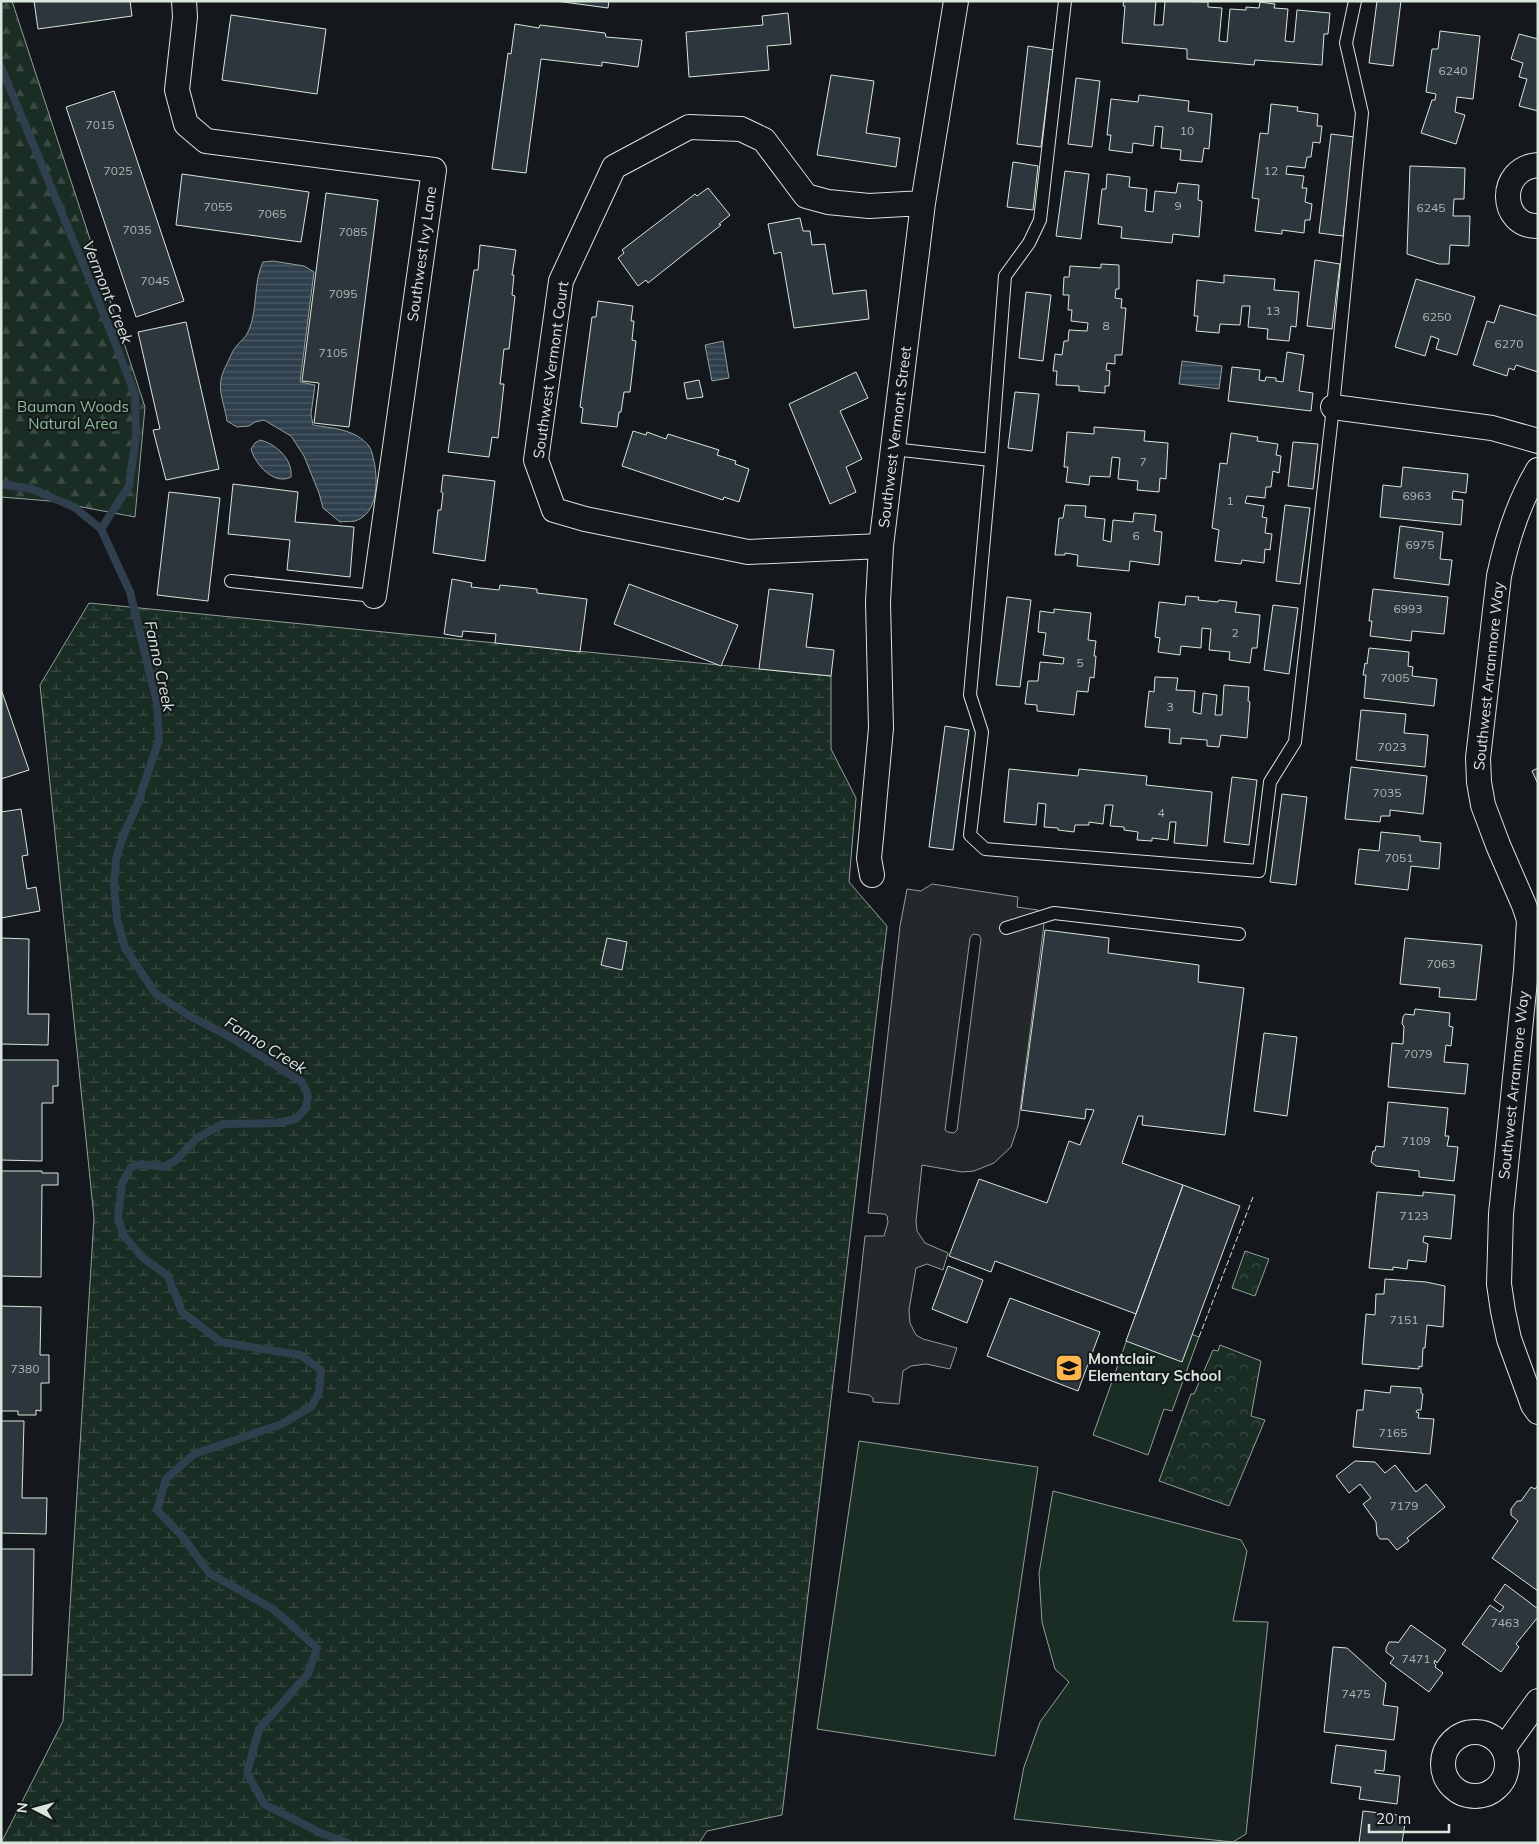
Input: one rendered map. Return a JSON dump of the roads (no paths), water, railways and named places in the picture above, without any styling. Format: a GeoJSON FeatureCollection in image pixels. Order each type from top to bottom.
{"type":"FeatureCollection","features":[{"type":"Feature","properties":{"kind":"street","name":"Southwest Ivy Lane"},"geometry":{"type":"LineString","coordinates":[[184,1],[177,90],[186,124],[206,141],[434,170],[374,596]]}},
{"type":"Feature","properties":{"kind":"street","name":"Southwest Vermont Street"},"geometry":{"type":"LineString","coordinates":[[872,875],[869,858],[881,728],[878,602],[881,546],[923,204],[956,1]]}},
{"type":"Feature","properties":{"kind":"street","name":"Southwest Vermont Court"},"geometry":{"type":"LineString","coordinates":[[881,546],[748,552],[585,519],[554,510],[536,460],[561,281],[614,167],[689,127],[740,129],[764,140],[806,196],[828,202],[870,206],[923,204]]}},
{"type":"Feature","properties":{"kind":"street"},"geometry":{"type":"LineString","coordinates":[[1538,165],[1520,170],[1507,190],[1512,212],[1522,222],[1538,226]]}},
{"type":"Feature","properties":{"kind":"street"},"geometry":{"type":"LineString","coordinates":[[1333,407],[1492,428],[1538,441]]}},
{"type":"Feature","properties":{"kind":"street","name":"Southwest Arranmore Way"},"geometry":{"type":"LineString","coordinates":[[1538,470],[1524,493],[1504,552],[1498,586],[1478,758],[1479,782],[1483,805],[1529,920],[1526,971],[1501,1214],[1499,1284],[1503,1311],[1512,1346],[1533,1405],[1538,1412]]}},
{"type":"Feature","properties":{"kind":"street"},"geometry":{"type":"LineString","coordinates":[[1504,1748],[1538,1701]]}},
{"type":"Feature","properties":{"kind":"lane"},"geometry":{"type":"LineString","coordinates":[[1065,1],[1040,220],[1029,243],[1005,276],[970,695],[982,732],[970,835],[985,849],[1259,871],[1270,782],[1294,742],[1325,462],[1333,407],[1362,113],[1346,43],[1355,1]]}},
{"type":"Feature","properties":{"kind":"lane"},"geometry":{"type":"LineString","coordinates":[[893,449],[991,460]]}},
{"type":"Feature","properties":{"kind":"lane"},"geometry":{"type":"LineString","coordinates":[[231,581],[374,596]]}},
{"type":"Feature","properties":{"kind":"lane"},"geometry":{"type":"LineString","coordinates":[[1006,928],[1054,913],[1239,934]]}},
{"type":"Feature","properties":{"kind":"water"},"geometry":{"type":"Polygon","coordinates":[[[273,261],[304,266],[314,272],[300,382],[315,385],[311,414],[313,425],[335,428],[357,436],[369,446],[371,451],[376,474],[373,502],[363,517],[355,521],[340,522],[323,508],[304,456],[291,436],[264,420],[249,426],[237,427],[227,421],[220,385],[221,378],[233,351],[246,336],[252,322],[258,278],[263,262],[273,261]]]}},
{"type":"Feature","properties":{"kind":"water"},"geometry":{"type":"Polygon","coordinates":[[[723,341],[729,378],[712,381],[705,345],[723,341]]]}},
{"type":"Feature","properties":{"kind":"water"},"geometry":{"type":"Polygon","coordinates":[[[1182,361],[1222,366],[1219,389],[1179,384],[1182,361]]]}},
{"type":"Feature","properties":{"kind":"water"},"geometry":{"type":"Polygon","coordinates":[[[260,440],[272,445],[282,453],[289,464],[291,477],[278,479],[261,467],[251,449],[260,440]]]}},
{"type":"Feature","properties":{"kind":"waterway","name":"Vermont Creek"},"geometry":{"type":"LineString","coordinates":[[1,67],[135,394],[136,436],[129,486],[101,529]]}},
{"type":"Feature","properties":{"kind":"waterway","name":"Fanno Creek"},"geometry":{"type":"LineString","coordinates":[[1,484],[32,489],[74,507],[101,529],[130,592],[157,703],[159,740],[116,859],[114,885],[117,919],[125,948],[155,993],[188,1015],[232,1038],[302,1082],[308,1096],[306,1108],[296,1119],[277,1123],[223,1124],[197,1138],[175,1161],[163,1167],[142,1164],[131,1167],[122,1184],[118,1217],[123,1235],[143,1258],[168,1276],[182,1312],[221,1342],[300,1355],[321,1370],[319,1392],[312,1406],[282,1424],[194,1454],[166,1479],[157,1510],[183,1537],[209,1573],[273,1609],[317,1648],[308,1674],[259,1729],[247,1773],[264,1804],[321,1833],[348,1843]]}},
{"type":"Feature","properties":{"kind":"place","name":"Montclair Elementary School"},"geometry":{"type":"Point","coordinates":[1069,1368]}},
{"type":"Feature","properties":{"kind":"park label","name":"Bauman Woods Natural Area"},"geometry":{"type":"Point","coordinates":[73,416]}}]}
